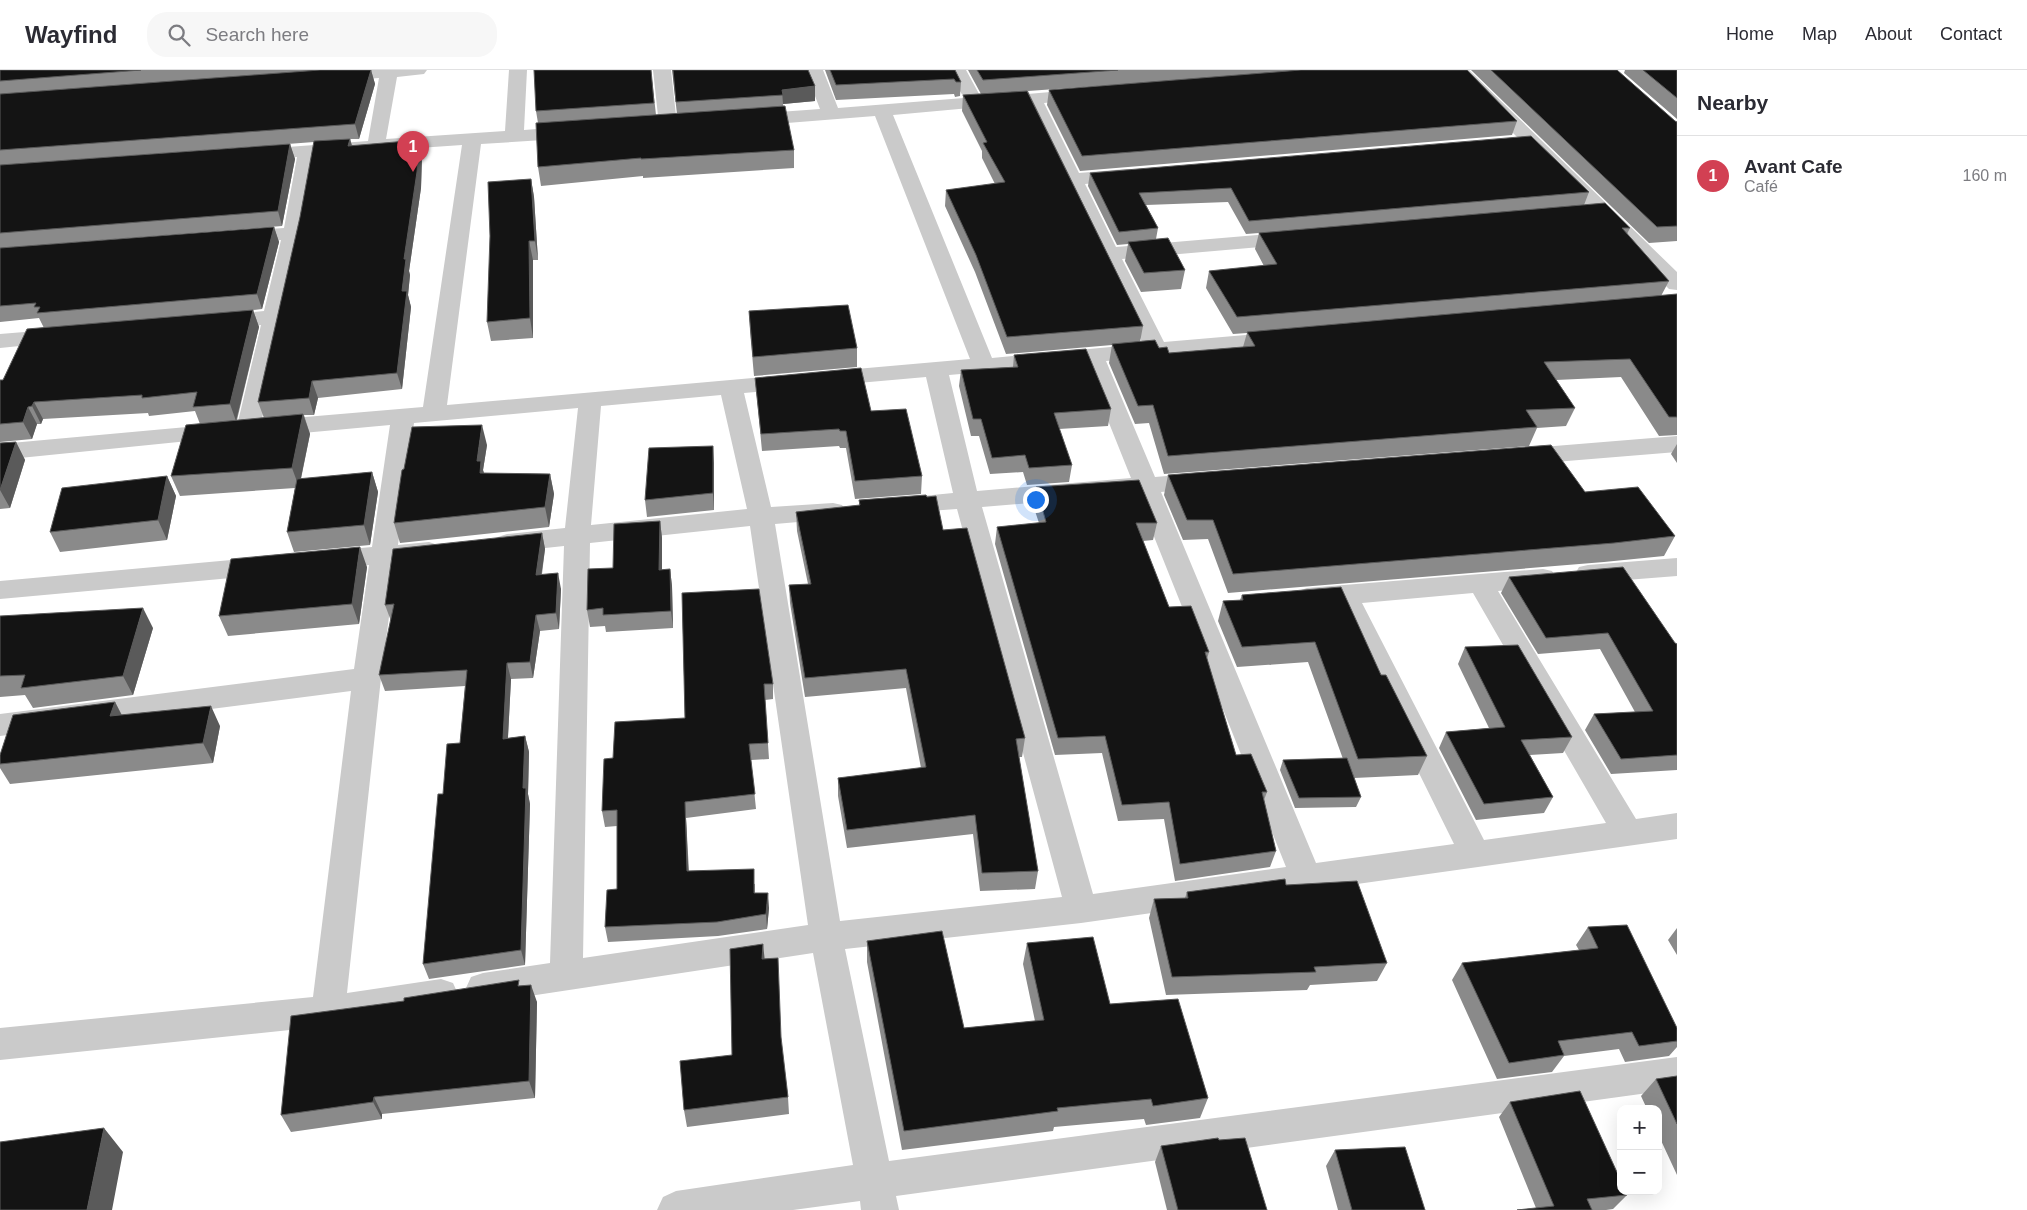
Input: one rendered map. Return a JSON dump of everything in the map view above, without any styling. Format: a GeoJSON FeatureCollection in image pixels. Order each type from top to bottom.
{"type":"FeatureCollection","features":[{"type":"Feature","properties":{"kind":"street"},"geometry":{"type":"LineString","coordinates":[[319,78],[418,70]]}},
{"type":"Feature","properties":{"kind":"street"},"geometry":{"type":"LineString","coordinates":[[514,136],[518,70]]}},
{"type":"Feature","properties":{"kind":"street"},"geometry":{"type":"LineString","coordinates":[[662,70],[668,126]]}},
{"type":"Feature","properties":{"kind":"street"},"geometry":{"type":"LineString","coordinates":[[814,70],[831,114]]}},
{"type":"Feature","properties":{"kind":"street"},"geometry":{"type":"LineString","coordinates":[[957,70],[975,103]]}},
{"type":"Feature","properties":{"kind":"street"},"geometry":{"type":"LineString","coordinates":[[1459,70],[1531,141],[1593,212],[1677,284]]}},
{"type":"Feature","properties":{"kind":"street"},"geometry":{"type":"LineString","coordinates":[[376,146],[389,71]]}},
{"type":"Feature","properties":{"kind":"street"},"geometry":{"type":"LineString","coordinates":[[735,121],[1101,93]]}},
{"type":"Feature","properties":{"kind":"street"},"geometry":{"type":"LineString","coordinates":[[1033,99],[1156,350]]}},
{"type":"Feature","properties":{"kind":"street"},"geometry":{"type":"LineString","coordinates":[[882,110],[984,365]]}},
{"type":"Feature","properties":{"kind":"street"},"geometry":{"type":"LineString","coordinates":[[649,127],[687,124]]}},
{"type":"Feature","properties":{"kind":"street"},"geometry":{"type":"LineString","coordinates":[[239,155],[591,131]]}},
{"type":"Feature","properties":{"kind":"street"},"geometry":{"type":"LineString","coordinates":[[434,414],[472,139]]}},
{"type":"Feature","properties":{"kind":"street"},"geometry":{"type":"LineString","coordinates":[[1511,143],[1531,141]]}},
{"type":"Feature","properties":{"kind":"street"},"geometry":{"type":"LineString","coordinates":[[248,430],[293,233],[308,150]]}},
{"type":"Feature","properties":{"kind":"street"},"geometry":{"type":"LineString","coordinates":[[1073,179],[1142,174]]}},
{"type":"Feature","properties":{"kind":"street"},"geometry":{"type":"LineString","coordinates":[[215,239],[293,233]]}},
{"type":"Feature","properties":{"kind":"street"},"geometry":{"type":"LineString","coordinates":[[1109,254],[1316,236]]}},
{"type":"Feature","properties":{"kind":"street"},"geometry":{"type":"LineString","coordinates":[[195,324],[274,317]]}},
{"type":"Feature","properties":{"kind":"street"},"geometry":{"type":"LineString","coordinates":[[0,341],[78,334]]}},
{"type":"Feature","properties":{"kind":"street"},"geometry":{"type":"LineString","coordinates":[[0,452],[1304,337]]}},
{"type":"Feature","properties":{"kind":"street"},"geometry":{"type":"LineString","coordinates":[[1093,356],[1306,877]]}},
{"type":"Feature","properties":{"kind":"street"},"geometry":{"type":"LineString","coordinates":[[936,369],[967,500],[1081,909]]}},
{"type":"Feature","properties":{"kind":"street"},"geometry":{"type":"LineString","coordinates":[[731,388],[761,516],[826,937],[877,1195]]}},
{"type":"Feature","properties":{"kind":"street"},"geometry":{"type":"LineString","coordinates":[[566,975],[577,536],[590,400]]}},
{"type":"Feature","properties":{"kind":"street"},"geometry":{"type":"LineString","coordinates":[[328,1011],[368,678],[403,416]]}},
{"type":"Feature","properties":{"kind":"street"},"geometry":{"type":"LineString","coordinates":[[1500,458],[1677,444]]}},
{"type":"Feature","properties":{"kind":"street"},"geometry":{"type":"LineString","coordinates":[[481,546],[761,516],[1225,480]]}},
{"type":"Feature","properties":{"kind":"street"},"geometry":{"type":"LineString","coordinates":[[0,590],[452,548]]}},
{"type":"Feature","properties":{"kind":"street"},"geometry":{"type":"LineString","coordinates":[[1285,600],[1677,566]]}},
{"type":"Feature","properties":{"kind":"street"},"geometry":{"type":"LineString","coordinates":[[1622,571],[1639,595]]}},
{"type":"Feature","properties":{"kind":"street"},"geometry":{"type":"LineString","coordinates":[[1480,583],[1628,833]]}},
{"type":"Feature","properties":{"kind":"street"},"geometry":{"type":"LineString","coordinates":[[1344,594],[1475,854]]}},
{"type":"Feature","properties":{"kind":"street"},"geometry":{"type":"LineString","coordinates":[[1196,607],[1225,605]]}},
{"type":"Feature","properties":{"kind":"street"},"geometry":{"type":"LineString","coordinates":[[0,725],[368,678]]}},
{"type":"Feature","properties":{"kind":"street"},"geometry":{"type":"LineString","coordinates":[[0,1044],[328,1011],[826,937],[1081,909],[1677,826]]}},
{"type":"Feature","properties":{"kind":"street"},"geometry":{"type":"LineString","coordinates":[[676,1210],[790,1192],[877,1195],[1677,1073]]}},
{"type":"Feature","properties":{"kind":"building"},"geometry":{"type":"Polygon","coordinates":[[[0,70],[141,70],[0,81],[0,70]]]}},
{"type":"Feature","properties":{"kind":"building"},"geometry":{"type":"Polygon","coordinates":[[[320,70],[371,70],[355,124],[0,150],[0,94],[320,70]]]}},
{"type":"Feature","properties":{"kind":"building"},"geometry":{"type":"Polygon","coordinates":[[[534,70],[651,70],[654,103],[536,111],[534,70]]]}},
{"type":"Feature","properties":{"kind":"building"},"geometry":{"type":"Polygon","coordinates":[[[673,70],[808,70],[815,86],[782,90],[783,95],[676,102],[673,70]]]}},
{"type":"Feature","properties":{"kind":"building"},"geometry":{"type":"Polygon","coordinates":[[[830,70],[955,70],[961,82],[956,82],[954,79],[836,85],[830,70]]]}},
{"type":"Feature","properties":{"kind":"building"},"geometry":{"type":"Polygon","coordinates":[[[977,70],[1118,70],[983,80],[977,70]]]}},
{"type":"Feature","properties":{"kind":"building"},"geometry":{"type":"Polygon","coordinates":[[[1301,70],[1467,70],[1517,121],[1082,156],[1049,90],[1301,70]]]}},
{"type":"Feature","properties":{"kind":"building"},"geometry":{"type":"Polygon","coordinates":[[[1491,70],[1617,70],[1677,122],[1677,226],[1657,227],[1491,70]]]}},
{"type":"Feature","properties":{"kind":"building"},"geometry":{"type":"Polygon","coordinates":[[[1643,70],[1677,70],[1677,98],[1643,70]]]}},
{"type":"Feature","properties":{"kind":"building"},"geometry":{"type":"Polygon","coordinates":[[[1027,91],[1143,326],[1007,337],[976,255],[946,190],[1005,182],[983,143],[987,142],[963,95],[1027,91]]]}},
{"type":"Feature","properties":{"kind":"building"},"geometry":{"type":"Polygon","coordinates":[[[785,106],[794,150],[641,158],[538,167],[536,123],[785,106]]]}},
{"type":"Feature","properties":{"kind":"building"},"geometry":{"type":"Polygon","coordinates":[[[1531,136],[1589,192],[1249,221],[1231,188],[1139,193],[1158,228],[1119,232],[1090,173],[1531,136]]]}},
{"type":"Feature","properties":{"kind":"building"},"geometry":{"type":"Polygon","coordinates":[[[350,139],[348,146],[419,140],[417,172],[404,259],[406,259],[402,291],[407,291],[397,373],[312,381],[309,398],[258,402],[300,217],[314,141],[350,139]]]}},
{"type":"Feature","properties":{"kind":"building"},"geometry":{"type":"Polygon","coordinates":[[[290,144],[278,211],[0,233],[0,165],[290,144]]]}},
{"type":"Feature","properties":{"kind":"building"},"geometry":{"type":"Polygon","coordinates":[[[531,179],[535,241],[529,241],[530,318],[487,322],[490,236],[488,182],[531,179]]]}},
{"type":"Feature","properties":{"kind":"building"},"geometry":{"type":"Polygon","coordinates":[[[1605,203],[1630,228],[1622,228],[1669,281],[1237,317],[1209,271],[1277,264],[1259,233],[1605,203]]]}},
{"type":"Feature","properties":{"kind":"building"},"geometry":{"type":"Polygon","coordinates":[[[274,227],[257,294],[37,313],[40,307],[34,307],[36,303],[0,306],[0,248],[274,227]]]}},
{"type":"Feature","properties":{"kind":"building"},"geometry":{"type":"Polygon","coordinates":[[[1168,238],[1185,270],[1144,273],[1128,242],[1168,238]]]}},
{"type":"Feature","properties":{"kind":"building"},"geometry":{"type":"Polygon","coordinates":[[[1677,294],[1677,417],[1669,417],[1630,359],[1544,362],[1575,408],[1526,410],[1537,427],[1168,456],[1153,405],[1138,406],[1112,344],[1155,340],[1159,348],[1167,347],[1169,353],[1255,346],[1247,332],[1677,294]]]}},
{"type":"Feature","properties":{"kind":"building"},"geometry":{"type":"Polygon","coordinates":[[[848,305],[857,348],[753,357],[749,311],[848,305]]]}},
{"type":"Feature","properties":{"kind":"building"},"geometry":{"type":"Polygon","coordinates":[[[253,310],[230,404],[193,407],[197,392],[142,398],[142,395],[34,402],[32,406],[28,407],[23,422],[0,424],[0,380],[3,380],[27,329],[253,310]]]}},
{"type":"Feature","properties":{"kind":"building"},"geometry":{"type":"Polygon","coordinates":[[[1086,349],[1111,409],[1054,413],[1072,465],[1029,468],[1025,455],[992,458],[981,419],[973,419],[961,370],[1018,367],[1014,355],[1086,349]]]}},
{"type":"Feature","properties":{"kind":"building"},"geometry":{"type":"Polygon","coordinates":[[[861,368],[871,411],[906,409],[922,476],[855,481],[846,431],[840,431],[839,429],[761,434],[755,378],[861,368]]]}},
{"type":"Feature","properties":{"kind":"building"},"geometry":{"type":"Polygon","coordinates":[[[303,414],[292,468],[171,476],[186,425],[303,414]]]}},
{"type":"Feature","properties":{"kind":"building"},"geometry":{"type":"Polygon","coordinates":[[[482,425],[477,461],[481,461],[480,473],[550,474],[545,507],[394,523],[402,470],[404,469],[412,427],[482,425]]]}},
{"type":"Feature","properties":{"kind":"building"},"geometry":{"type":"Polygon","coordinates":[[[16,442],[0,490],[0,443],[16,442]]]}},
{"type":"Feature","properties":{"kind":"building"},"geometry":{"type":"Polygon","coordinates":[[[1551,445],[1585,492],[1638,487],[1675,536],[1614,543],[1233,574],[1213,520],[1187,520],[1168,475],[1551,445]]]}},
{"type":"Feature","properties":{"kind":"building"},"geometry":{"type":"Polygon","coordinates":[[[713,446],[713,493],[645,500],[649,448],[713,446]]]}},
{"type":"Feature","properties":{"kind":"building"},"geometry":{"type":"Polygon","coordinates":[[[372,472],[364,525],[287,532],[297,479],[372,472]]]}},
{"type":"Feature","properties":{"kind":"building"},"geometry":{"type":"Polygon","coordinates":[[[167,476],[158,520],[50,532],[62,488],[167,476]]]}},
{"type":"Feature","properties":{"kind":"building"},"geometry":{"type":"Polygon","coordinates":[[[1139,480],[1157,523],[1136,523],[1169,607],[1191,606],[1209,652],[1205,652],[1236,755],[1251,754],[1267,792],[1262,792],[1276,851],[1180,864],[1169,802],[1122,805],[1105,736],[1058,738],[997,527],[1046,522],[1036,487],[1139,480]]]}},
{"type":"Feature","properties":{"kind":"building"},"geometry":{"type":"Polygon","coordinates":[[[926,495],[927,497],[936,496],[943,530],[967,528],[1025,738],[1016,739],[1038,871],[982,873],[975,815],[847,830],[838,778],[926,767],[906,669],[805,678],[789,585],[811,584],[796,512],[860,505],[859,500],[926,495]]]}},
{"type":"Feature","properties":{"kind":"building"},"geometry":{"type":"Polygon","coordinates":[[[660,521],[659,570],[670,569],[671,611],[603,615],[603,608],[587,610],[588,569],[613,568],[614,524],[660,521]]]}},
{"type":"Feature","properties":{"kind":"building"},"geometry":{"type":"Polygon","coordinates":[[[542,533],[536,575],[558,573],[556,613],[536,615],[530,662],[507,663],[503,739],[525,736],[523,788],[526,788],[521,950],[423,964],[438,794],[443,794],[447,744],[460,743],[467,670],[379,675],[394,604],[385,605],[393,549],[542,533]]]}},
{"type":"Feature","properties":{"kind":"building"},"geometry":{"type":"Polygon","coordinates":[[[360,547],[352,604],[219,616],[231,559],[360,547]]]}},
{"type":"Feature","properties":{"kind":"building"},"geometry":{"type":"Polygon","coordinates":[[[1623,567],[1677,644],[1677,755],[1621,759],[1594,714],[1653,711],[1608,633],[1546,638],[1509,577],[1623,567]]]}},
{"type":"Feature","properties":{"kind":"building"},"geometry":{"type":"Polygon","coordinates":[[[1341,587],[1381,675],[1386,675],[1427,756],[1358,759],[1315,642],[1242,647],[1223,601],[1243,600],[1242,595],[1341,587]]]}},
{"type":"Feature","properties":{"kind":"building"},"geometry":{"type":"Polygon","coordinates":[[[759,589],[773,684],[764,684],[768,743],[749,744],[755,794],[685,802],[687,871],[754,869],[754,893],[768,893],[766,914],[717,922],[605,927],[607,890],[617,889],[617,810],[602,811],[604,759],[613,758],[615,722],[685,718],[682,593],[759,589]]]}},
{"type":"Feature","properties":{"kind":"building"},"geometry":{"type":"Polygon","coordinates":[[[143,608],[123,676],[21,688],[25,675],[0,676],[0,616],[143,608]]]}},
{"type":"Feature","properties":{"kind":"building"},"geometry":{"type":"Polygon","coordinates":[[[1518,645],[1572,737],[1521,740],[1553,797],[1484,804],[1446,732],[1505,727],[1465,647],[1518,645]]]}},
{"type":"Feature","properties":{"kind":"building"},"geometry":{"type":"Polygon","coordinates":[[[115,702],[110,716],[211,706],[203,743],[0,764],[0,755],[13,715],[115,702]]]}},
{"type":"Feature","properties":{"kind":"building"},"geometry":{"type":"Polygon","coordinates":[[[1347,758],[1361,797],[1299,798],[1283,760],[1347,758]]]}},
{"type":"Feature","properties":{"kind":"building"},"geometry":{"type":"Polygon","coordinates":[[[1285,879],[1286,885],[1357,881],[1387,963],[1314,967],[1316,972],[1172,977],[1154,899],[1188,898],[1187,892],[1285,879]]]}},
{"type":"Feature","properties":{"kind":"building"},"geometry":{"type":"Polygon","coordinates":[[[1627,925],[1677,1028],[1677,1041],[1639,1046],[1632,1032],[1558,1041],[1564,1055],[1509,1063],[1462,963],[1598,948],[1588,927],[1627,925]]]}},
{"type":"Feature","properties":{"kind":"building"},"geometry":{"type":"Polygon","coordinates":[[[942,931],[964,1028],[1044,1020],[1027,943],[1093,937],[1110,1004],[1178,999],[1208,1098],[1153,1106],[1151,1099],[1057,1108],[1058,1111],[904,1131],[867,941],[942,931]]]}},
{"type":"Feature","properties":{"kind":"building"},"geometry":{"type":"Polygon","coordinates":[[[763,944],[762,959],[778,958],[781,1037],[788,1097],[684,1110],[680,1061],[732,1055],[730,949],[763,944]]]}},
{"type":"Feature","properties":{"kind":"building"},"geometry":{"type":"Polygon","coordinates":[[[519,980],[518,986],[531,985],[529,1081],[374,1097],[373,1102],[281,1115],[291,1016],[404,1001],[404,998],[519,980]]]}},
{"type":"Feature","properties":{"kind":"building"},"geometry":{"type":"Polygon","coordinates":[[[1677,1076],[1677,1124],[1656,1079],[1677,1076]]]}},
{"type":"Feature","properties":{"kind":"building"},"geometry":{"type":"Polygon","coordinates":[[[1580,1091],[1617,1172],[1617,1195],[1627,1195],[1587,1199],[1592,1210],[1517,1210],[1554,1206],[1510,1102],[1580,1091]]]}},
{"type":"Feature","properties":{"kind":"building"},"geometry":{"type":"Polygon","coordinates":[[[104,1128],[87,1210],[0,1210],[0,1142],[104,1128]]]}},
{"type":"Feature","properties":{"kind":"building"},"geometry":{"type":"Polygon","coordinates":[[[1218,1138],[1219,1140],[1245,1138],[1267,1210],[1178,1210],[1161,1146],[1218,1138]]]}},
{"type":"Feature","properties":{"kind":"building"},"geometry":{"type":"Polygon","coordinates":[[[1405,1147],[1425,1210],[1352,1210],[1335,1150],[1405,1147]]]}},
{"type":"Feature","properties":{"kind":"place","name":"Avant Cafe"},"geometry":{"type":"Point","coordinates":[413,172]}}]}
